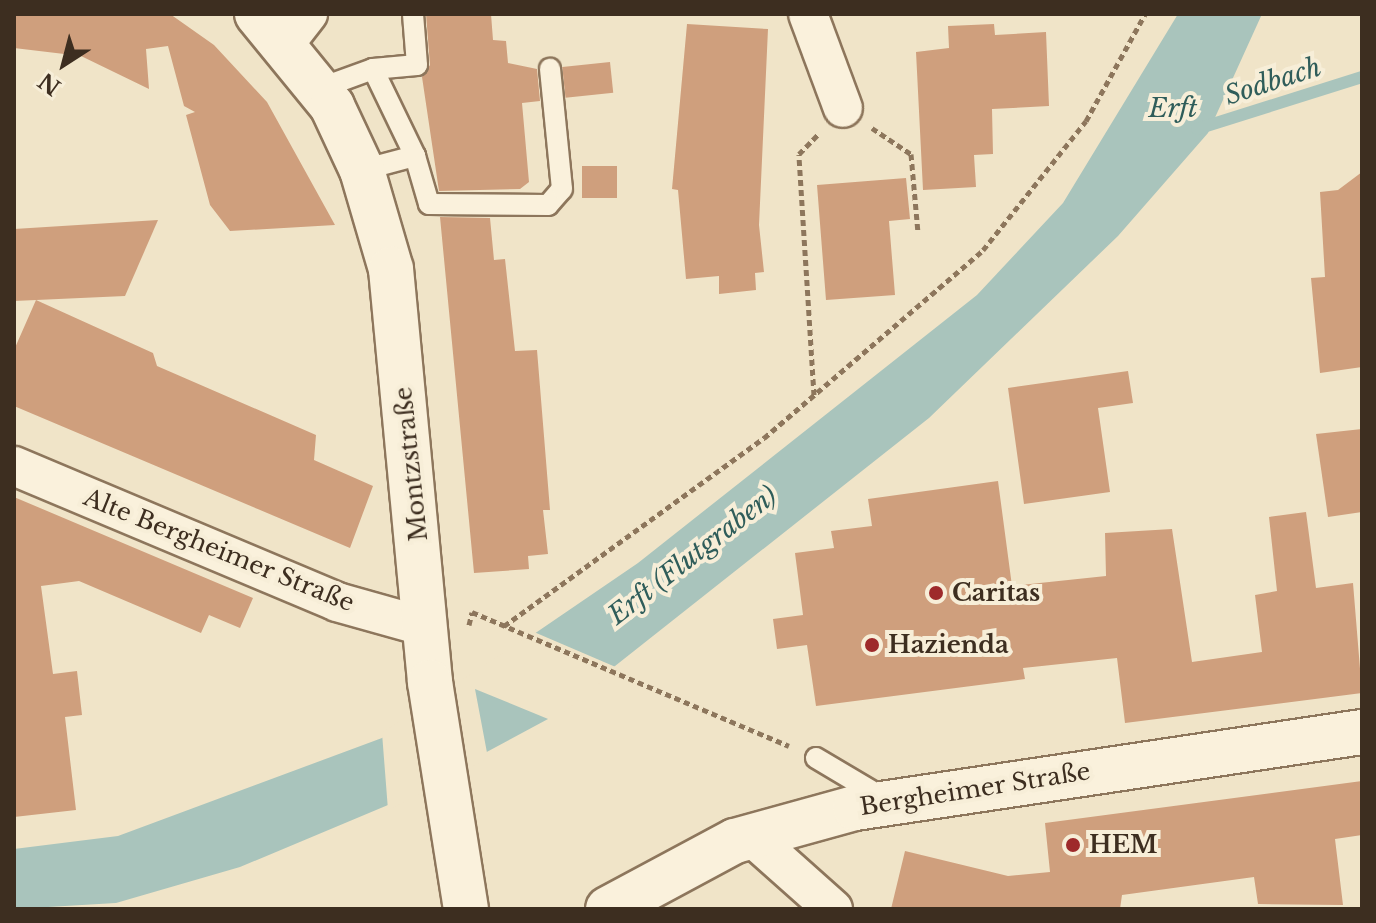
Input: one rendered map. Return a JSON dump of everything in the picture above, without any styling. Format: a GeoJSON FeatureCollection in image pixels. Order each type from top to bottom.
{"type":"FeatureCollection","features":[{"type":"Feature","properties":{"kind":"main road","name":"Montzstraße"},"geometry":{"type":"LineString","coordinates":[[284,23],[362,170],[391,269],[430,682],[445,797],[466,909]]}},
{"type":"Feature","properties":{"kind":"main road","name":"Bergheimer Straße"},"geometry":{"type":"LineString","coordinates":[[608,909],[751,836],[889,802],[1362,732]]}},
{"type":"Feature","properties":{"kind":"street"},"geometry":{"type":"LineString","coordinates":[[808,14],[843,108]]}},
{"type":"Feature","properties":{"kind":"street","name":"Alte Bergheimer Straße"},"geometry":{"type":"LineString","coordinates":[[14,466],[337,602],[426,627]]}},
{"type":"Feature","properties":{"kind":"street"},"geometry":{"type":"LineString","coordinates":[[751,836],[833,909]]}},
{"type":"Feature","properties":{"kind":"lane"},"geometry":{"type":"LineString","coordinates":[[321,88],[373,69],[417,65],[413,14]]}},
{"type":"Feature","properties":{"kind":"lane"},"geometry":{"type":"LineString","coordinates":[[373,69],[415,156],[429,204],[548,205],[562,189],[550,69]]}},
{"type":"Feature","properties":{"kind":"lane"},"geometry":{"type":"LineString","coordinates":[[362,170],[415,156]]}},
{"type":"Feature","properties":{"kind":"lane"},"geometry":{"type":"LineString","coordinates":[[816,758],[889,802]]}},
{"type":"Feature","properties":{"kind":"path"},"geometry":{"type":"LineString","coordinates":[[504,626],[814,396],[932,297],[1013,216],[1086,121],[1145,14]]}},
{"type":"Feature","properties":{"kind":"path"},"geometry":{"type":"LineString","coordinates":[[814,396],[799,154],[843,108],[911,154],[918,232]]}},
{"type":"Feature","properties":{"kind":"path"},"geometry":{"type":"LineString","coordinates":[[514,631],[816,758]]}},
{"type":"Feature","properties":{"kind":"water","name":"Erft"},"geometry":{"type":"Polygon","coordinates":[[[1178,14],[1262,14],[1208,133],[1118,236],[929,418],[548,719],[388,805],[240,867],[116,903],[14,909],[14,849],[118,836],[382,738],[638,563],[977,295],[1063,203],[1178,14]]]}},
{"type":"Feature","properties":{"kind":"pier"},"geometry":{"type":"Polygon","coordinates":[[[534,632],[618,668],[553,721],[475,689],[488,758],[388,810],[382,733],[534,632]]]}},
{"type":"Feature","properties":{"kind":"building"},"geometry":{"type":"Polygon","coordinates":[[[14,14],[170,14],[214,45],[267,102],[335,225],[230,231],[210,205],[186,115],[195,112],[184,106],[168,46],[146,49],[149,89],[81,56],[14,48],[14,14]]]}},
{"type":"Feature","properties":{"kind":"building"},"geometry":{"type":"Polygon","coordinates":[[[426,14],[491,14],[493,40],[506,41],[508,63],[537,69],[540,101],[522,103],[529,182],[520,189],[439,191],[422,77],[430,65],[426,14]]]}},
{"type":"Feature","properties":{"kind":"building"},"geometry":{"type":"Polygon","coordinates":[[[687,24],[768,29],[759,225],[764,272],[755,273],[756,290],[719,294],[719,276],[686,279],[678,190],[672,189],[687,24]]]}},
{"type":"Feature","properties":{"kind":"building"},"geometry":{"type":"Polygon","coordinates":[[[994,24],[995,35],[1046,32],[1049,106],[992,109],[993,154],[974,155],[976,187],[923,190],[916,52],[949,48],[948,26],[994,24]]]}},
{"type":"Feature","properties":{"kind":"building"},"geometry":{"type":"Polygon","coordinates":[[[610,62],[613,93],[566,98],[562,67],[610,62]]]}},
{"type":"Feature","properties":{"kind":"building"},"geometry":{"type":"Polygon","coordinates":[[[582,166],[617,166],[617,198],[582,198],[582,166]]]}},
{"type":"Feature","properties":{"kind":"building"},"geometry":{"type":"Polygon","coordinates":[[[1362,172],[1362,367],[1320,373],[1311,278],[1325,277],[1320,192],[1338,190],[1362,172]]]}},
{"type":"Feature","properties":{"kind":"building"},"geometry":{"type":"Polygon","coordinates":[[[906,178],[910,219],[889,221],[895,295],[826,300],[817,185],[906,178]]]}},
{"type":"Feature","properties":{"kind":"building"},"geometry":{"type":"Polygon","coordinates":[[[440,217],[490,218],[494,260],[505,259],[515,351],[537,350],[550,510],[543,510],[548,554],[528,556],[529,569],[474,573],[440,217]]]}},
{"type":"Feature","properties":{"kind":"building"},"geometry":{"type":"Polygon","coordinates":[[[158,220],[125,296],[14,301],[14,229],[158,220]]]}},
{"type":"Feature","properties":{"kind":"building"},"geometry":{"type":"Polygon","coordinates":[[[36,300],[153,353],[157,366],[316,435],[314,460],[373,486],[350,548],[14,406],[14,350],[36,300]]]}},
{"type":"Feature","properties":{"kind":"building"},"geometry":{"type":"Polygon","coordinates":[[[1128,371],[1133,403],[1098,408],[1110,492],[1024,504],[1008,388],[1128,371]]]}},
{"type":"Feature","properties":{"kind":"building"},"geometry":{"type":"Polygon","coordinates":[[[1362,429],[1362,512],[1328,517],[1316,434],[1362,429]]]}},
{"type":"Feature","properties":{"kind":"building"},"geometry":{"type":"Polygon","coordinates":[[[998,481],[1012,586],[1106,576],[1105,533],[1172,529],[1192,662],[1262,652],[1255,595],[1277,591],[1269,517],[1306,512],[1316,588],[1353,583],[1362,693],[1125,723],[1117,658],[1023,668],[1025,679],[816,706],[807,645],[777,649],[773,619],[803,615],[795,553],[834,548],[831,531],[872,526],[868,499],[998,481]]]}},
{"type":"Feature","properties":{"kind":"building"},"geometry":{"type":"Polygon","coordinates":[[[14,497],[253,598],[240,628],[209,615],[201,633],[79,581],[41,586],[53,674],[77,671],[82,715],[65,717],[76,810],[14,817],[14,497]]]}},
{"type":"Feature","properties":{"kind":"building"},"geometry":{"type":"Polygon","coordinates":[[[1362,781],[1362,835],[1335,839],[1343,905],[1258,904],[1254,877],[1122,895],[1120,909],[891,909],[905,851],[1008,876],[1050,872],[1045,823],[1362,781]]]}},
{"type":"Feature","properties":{"kind":"waterway","name":"Sodbach"},"geometry":{"type":"LineString","coordinates":[[1197,129],[1362,77]]}},
{"type":"Feature","properties":{"kind":"place","name":"Caritas"},"geometry":{"type":"Point","coordinates":[936,593]}},
{"type":"Feature","properties":{"kind":"place","name":"Hazienda"},"geometry":{"type":"Point","coordinates":[872,645]}},
{"type":"Feature","properties":{"kind":"place","name":"HEM"},"geometry":{"type":"Point","coordinates":[1073,845]}},
{"type":"Feature","properties":{"kind":"water label","name":"Erft (Flutgraben)"},"geometry":{"type":"Point","coordinates":[693,556]}}]}
